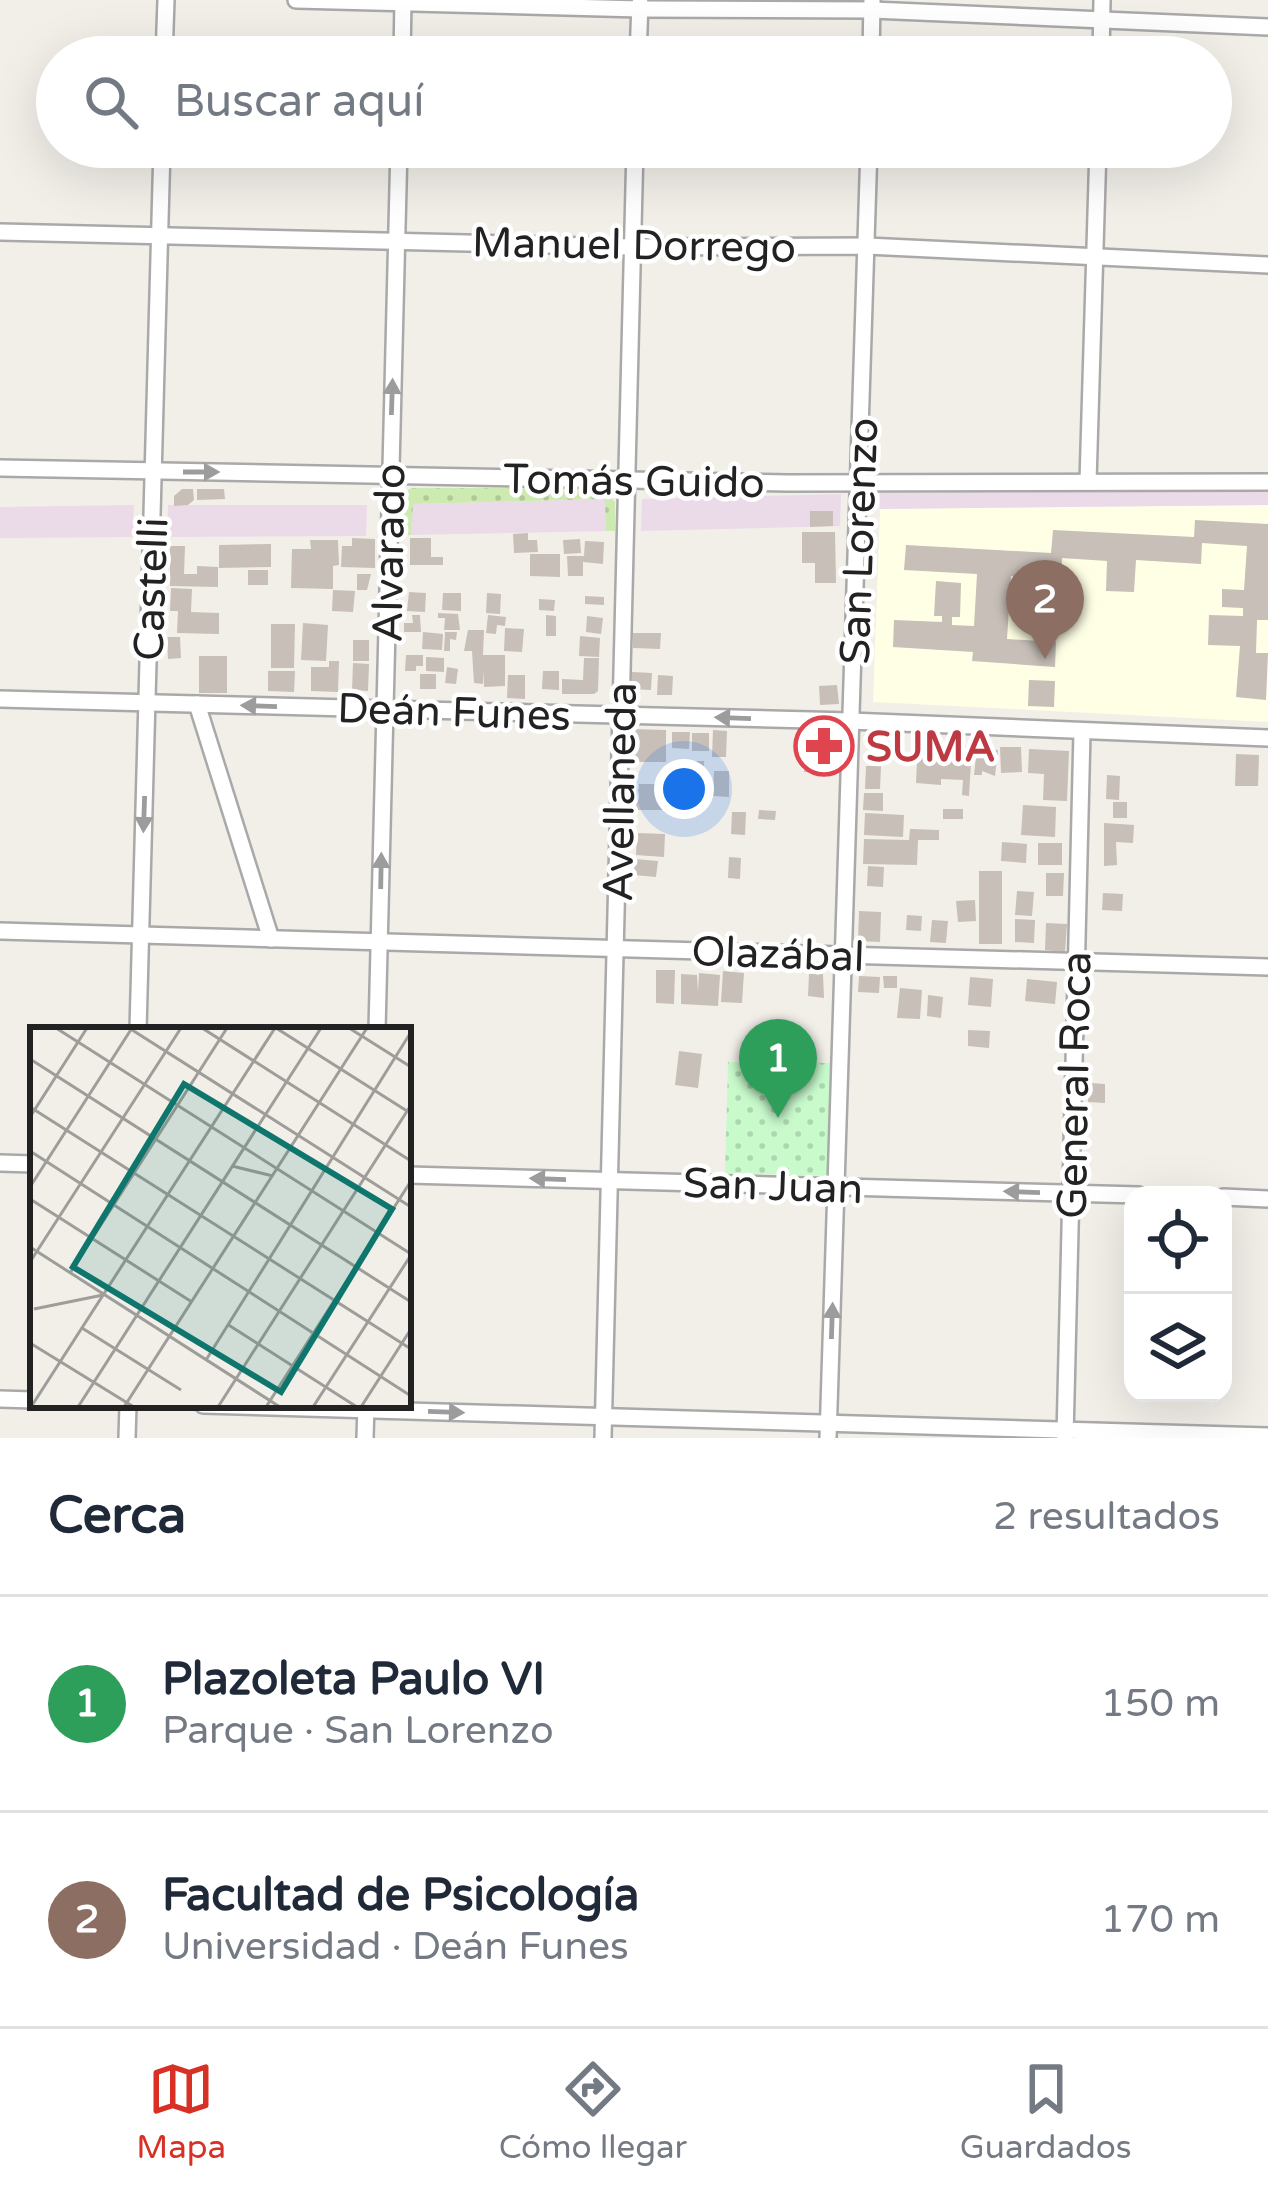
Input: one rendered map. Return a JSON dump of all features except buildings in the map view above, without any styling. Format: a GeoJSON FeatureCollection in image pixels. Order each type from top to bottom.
{"type":"FeatureCollection","features":[{"type":"Feature","properties":{"kind":"street"},"geometry":{"type":"LineString","coordinates":[[165,36],[166,0]]}},
{"type":"Feature","properties":{"kind":"street"},"geometry":{"type":"LineString","coordinates":[[296,0],[872,5],[1101,22],[1268,27]]}},
{"type":"Feature","properties":{"kind":"street"},"geometry":{"type":"LineString","coordinates":[[1101,36],[1102,0]]}},
{"type":"Feature","properties":{"kind":"street"},"geometry":{"type":"LineString","coordinates":[[402,36],[403,2]]}},
{"type":"Feature","properties":{"kind":"street"},"geometry":{"type":"LineString","coordinates":[[639,36],[640,5]]}},
{"type":"Feature","properties":{"kind":"street"},"geometry":{"type":"LineString","coordinates":[[871,36],[872,5]]}},
{"type":"Feature","properties":{"kind":"street","name":"Castelli"},"geometry":{"type":"LineString","coordinates":[[138,1027],[161,168]]}},
{"type":"Feature","properties":{"kind":"street","name":"Alvarado"},"geometry":{"type":"LineString","coordinates":[[376,1027],[399,168]]}},
{"type":"Feature","properties":{"kind":"street","name":"Avellaneda"},"geometry":{"type":"LineString","coordinates":[[603,1438],[634,168]]}},
{"type":"Feature","properties":{"kind":"street","name":"San Lorenzo"},"geometry":{"type":"LineString","coordinates":[[828,1431],[869,168]]}},
{"type":"Feature","properties":{"kind":"street"},"geometry":{"type":"LineString","coordinates":[[1088,482],[1098,168]]}},
{"type":"Feature","properties":{"kind":"street","name":"Manuel Dorrego"},"geometry":{"type":"LineString","coordinates":[[0,232],[632,247],[867,246],[1268,265]]}},
{"type":"Feature","properties":{"kind":"street","name":"Tomás Guido"},"geometry":{"type":"LineString","coordinates":[[0,468],[625,480],[1268,482]]}},
{"type":"Feature","properties":{"kind":"street","name":"Deán Funes"},"geometry":{"type":"LineString","coordinates":[[0,699],[1268,738]]}},
{"type":"Feature","properties":{"kind":"street"},"geometry":{"type":"LineString","coordinates":[[197,704],[271,939]]}},
{"type":"Feature","properties":{"kind":"street","name":"General Roca"},"geometry":{"type":"LineString","coordinates":[[1065,1434],[1082,732]]}},
{"type":"Feature","properties":{"kind":"street","name":"Olazábal"},"geometry":{"type":"LineString","coordinates":[[0,932],[1268,967]]}},
{"type":"Feature","properties":{"kind":"street"},"geometry":{"type":"LineString","coordinates":[[0,1163],[30,1164]]}},
{"type":"Feature","properties":{"kind":"street","name":"San Juan"},"geometry":{"type":"LineString","coordinates":[[411,1175],[1124,1195]]}},
{"type":"Feature","properties":{"kind":"street"},"geometry":{"type":"LineString","coordinates":[[1232,1197],[1268,1199]]}},
{"type":"Feature","properties":{"kind":"street"},"geometry":{"type":"LineString","coordinates":[[0,1399],[30,1400]]}},
{"type":"Feature","properties":{"kind":"street"},"geometry":{"type":"LineString","coordinates":[[127,1438],[128,1408]]}},
{"type":"Feature","properties":{"kind":"street"},"geometry":{"type":"LineString","coordinates":[[365,1438],[366,1408]]}},
{"type":"Feature","properties":{"kind":"street"},"geometry":{"type":"LineString","coordinates":[[390,1408],[828,1431],[1268,1436]]}},
{"type":"Feature","properties":{"kind":"shaded area"},"geometry":{"type":"Polygon","coordinates":[[[1268,491],[1268,505],[880,509],[880,493],[1268,491]]]}},
{"type":"Feature","properties":{"kind":"shaded area"},"geometry":{"type":"Polygon","coordinates":[[[841,494],[840,526],[641,531],[642,499],[841,494]]]}},
{"type":"Feature","properties":{"kind":"shaded area"},"geometry":{"type":"Polygon","coordinates":[[[606,499],[606,531],[411,535],[412,504],[606,499]]]}},
{"type":"Feature","properties":{"kind":"shaded area"},"geometry":{"type":"Polygon","coordinates":[[[134,505],[133,537],[0,538],[0,507],[134,505]]]}},
{"type":"Feature","properties":{"kind":"shaded area"},"geometry":{"type":"Polygon","coordinates":[[[168,505],[367,505],[366,536],[167,537],[168,505]]]}},
{"type":"Feature","properties":{"kind":"shaded area"},"geometry":{"type":"Polygon","coordinates":[[[1268,505],[1268,722],[873,702],[880,509],[1268,505]]]}},
{"type":"Feature","properties":{"kind":"green space"},"geometry":{"type":"Polygon","coordinates":[[[411,488],[603,488],[615,502],[615,531],[606,531],[605,499],[413,504],[411,535],[398,536],[399,495],[411,488]]]}},
{"type":"Feature","properties":{"kind":"green space"},"geometry":{"type":"Polygon","coordinates":[[[728,1062],[831,1063],[829,1176],[725,1173],[728,1062]]]}},
{"type":"Feature","properties":{"kind":"place","name":"Facultad de Psicología"},"geometry":{"type":"Point","coordinates":[1045,659]}},
{"type":"Feature","properties":{"kind":"place","name":"SUMA"},"geometry":{"type":"Point","coordinates":[824,746]}},
{"type":"Feature","properties":{"kind":"place","name":"Plazoleta Paulo VI"},"geometry":{"type":"Point","coordinates":[778,1118]}}]}
